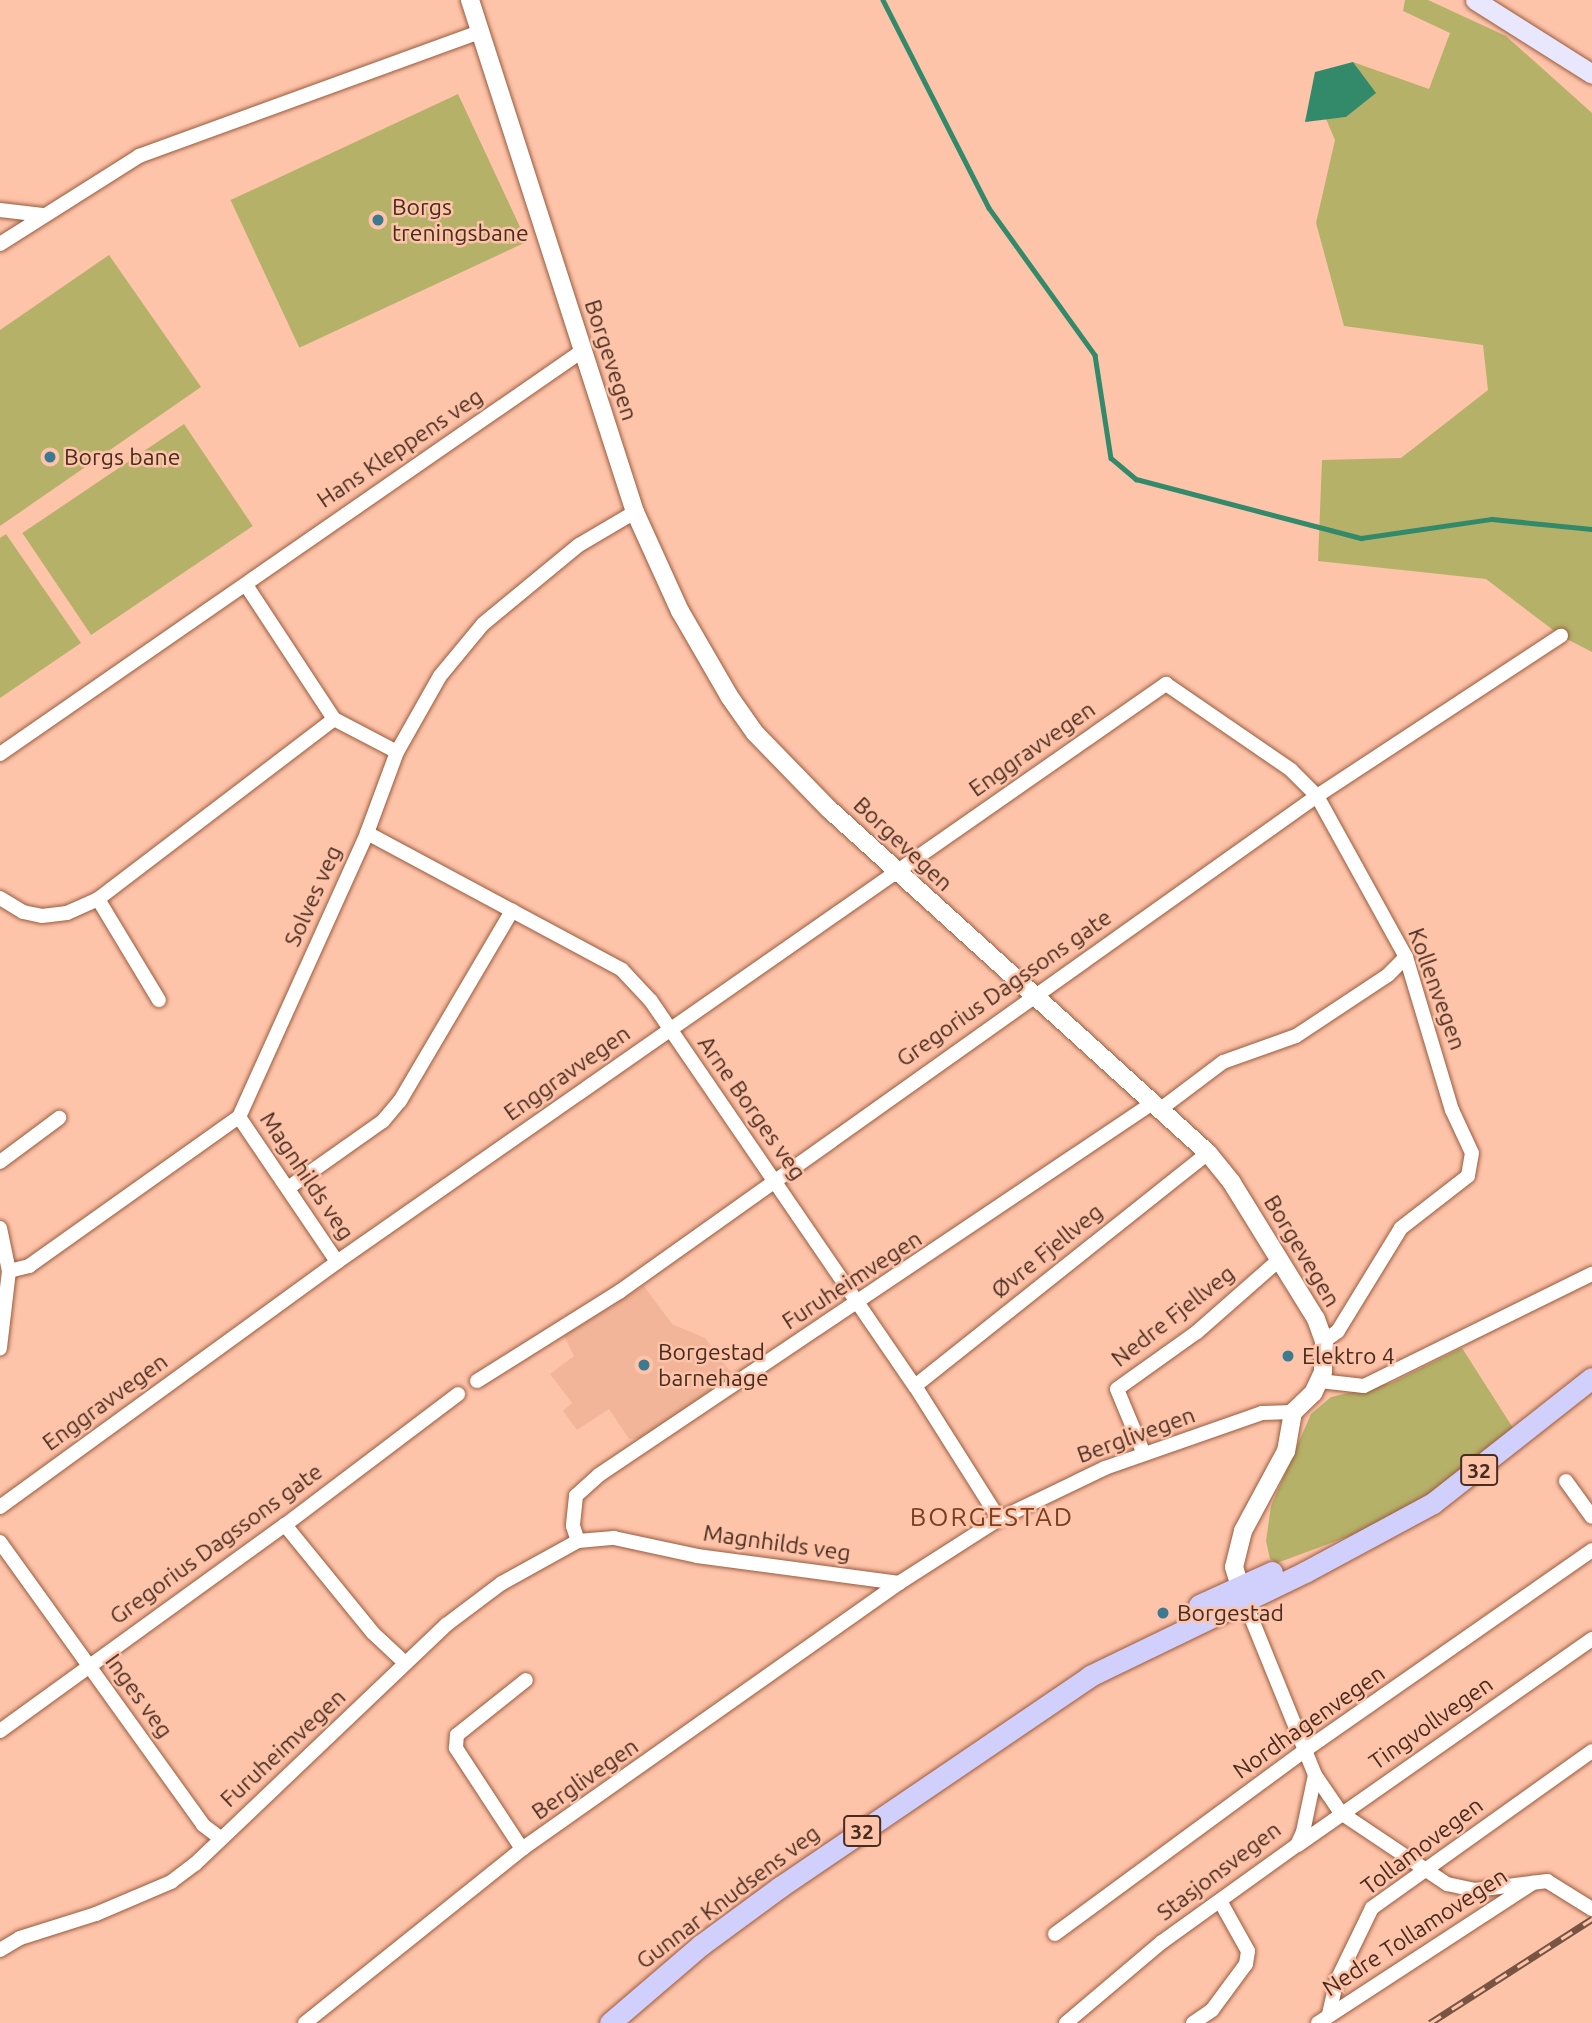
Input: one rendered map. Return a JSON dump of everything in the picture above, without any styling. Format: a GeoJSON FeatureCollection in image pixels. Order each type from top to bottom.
{"type":"FeatureCollection","features":[{"type":"Feature","properties":{"kind":"main road"},"geometry":{"type":"LineString","coordinates":[[1475,0],[1495,5],[1592,74]]}},
{"type":"Feature","properties":{"kind":"main road","name":"Gunnar Knudsens veg"},"geometry":{"type":"LineString","coordinates":[[610,2023],[701,1945],[780,1887],[1126,1655],[1159,1627],[1355,1544],[1433,1503],[1592,1378]]}},
{"type":"Feature","properties":{"kind":"street","name":"Borgevegen"},"geometry":{"type":"LineString","coordinates":[[470,0],[635,512],[680,611],[755,733],[896,871],[1030,996],[1158,1105],[1208,1153],[1317,1319],[1324,1341],[1320,1381]]}},
{"type":"Feature","properties":{"kind":"street"},"geometry":{"type":"LineString","coordinates":[[0,244],[105,174],[166,145],[480,32]]}},
{"type":"Feature","properties":{"kind":"street"},"geometry":{"type":"LineString","coordinates":[[0,210],[43,215]]}},
{"type":"Feature","properties":{"kind":"street","name":"Hans Kleppens veg"},"geometry":{"type":"LineString","coordinates":[[0,754],[582,351]]}},
{"type":"Feature","properties":{"kind":"street","name":"Solves veg"},"geometry":{"type":"LineString","coordinates":[[239,1117],[367,833],[397,752],[440,676],[483,624],[579,545],[635,512]]}},
{"type":"Feature","properties":{"kind":"street"},"geometry":{"type":"LineString","coordinates":[[246,585],[334,719],[397,752]]}},
{"type":"Feature","properties":{"kind":"street","name":"Gregorius Dagssons gate"},"geometry":{"type":"LineString","coordinates":[[477,1381],[619,1292],[1030,996],[1317,796],[1561,636]]}},
{"type":"Feature","properties":{"kind":"street","name":"Enggravvegen"},"geometry":{"type":"LineString","coordinates":[[0,1507],[337,1262],[1166,684]]}},
{"type":"Feature","properties":{"kind":"street","name":"Kollenvegen"},"geometry":{"type":"LineString","coordinates":[[1166,684],[1292,770],[1317,796],[1406,957],[1452,1110],[1473,1164],[1468,1176],[1401,1228],[1338,1331],[1324,1341]]}},
{"type":"Feature","properties":{"kind":"street"},"geometry":{"type":"LineString","coordinates":[[0,898],[23,912],[42,916],[67,913],[98,899],[334,719]]}},
{"type":"Feature","properties":{"kind":"street","name":"Arne Borges veg"},"geometry":{"type":"LineString","coordinates":[[367,833],[622,970],[651,1001],[915,1385],[999,1519]]}},
{"type":"Feature","properties":{"kind":"street"},"geometry":{"type":"LineString","coordinates":[[98,899],[159,1000]]}},
{"type":"Feature","properties":{"kind":"street"},"geometry":{"type":"LineString","coordinates":[[288,1188],[383,1121],[400,1101],[512,911]]}},
{"type":"Feature","properties":{"kind":"street","name":"Furuheimvegen"},"geometry":{"type":"LineString","coordinates":[[0,1950],[20,1938],[158,1889],[195,1864],[404,1662],[502,1583],[578,1541],[572,1519],[576,1496],[599,1475],[857,1302],[1237,1054],[1296,1036],[1388,975],[1406,957]]}},
{"type":"Feature","properties":{"kind":"street"},"geometry":{"type":"LineString","coordinates":[[5,1279],[29,1266],[239,1117]]}},
{"type":"Feature","properties":{"kind":"street","name":"Magnhilds veg"},"geometry":{"type":"LineString","coordinates":[[239,1117],[337,1262]]}},
{"type":"Feature","properties":{"kind":"street"},"geometry":{"type":"LineString","coordinates":[[0,1162],[59,1118]]}},
{"type":"Feature","properties":{"kind":"street","name":"Øvre Fjellveg"},"geometry":{"type":"LineString","coordinates":[[915,1385],[1208,1153]]}},
{"type":"Feature","properties":{"kind":"street"},"geometry":{"type":"LineString","coordinates":[[0,1228],[5,1279],[0,1348]]}},
{"type":"Feature","properties":{"kind":"street","name":"Nedre Fjellveg"},"geometry":{"type":"LineString","coordinates":[[1144,1454],[1116,1389],[1197,1332],[1280,1259]]}},
{"type":"Feature","properties":{"kind":"street"},"geometry":{"type":"LineString","coordinates":[[1592,1274],[1392,1375],[1364,1386],[1320,1381],[1293,1412],[1286,1451],[1236,1553],[1241,1593],[1304,1751],[1315,1775],[1341,1813],[1423,1869],[1462,1889],[1537,1880],[1571,1892],[1592,1909]]}},
{"type":"Feature","properties":{"kind":"street","name":"Gregorius Dagssons gate"},"geometry":{"type":"LineString","coordinates":[[0,1731],[88,1664],[285,1525],[458,1394]]}},
{"type":"Feature","properties":{"kind":"street","name":"Berglivegen"},"geometry":{"type":"LineString","coordinates":[[999,1519],[1144,1454],[1262,1413],[1293,1412]]}},
{"type":"Feature","properties":{"kind":"street"},"geometry":{"type":"LineString","coordinates":[[1566,1481],[1592,1517]]}},
{"type":"Feature","properties":{"kind":"street"},"geometry":{"type":"LineString","coordinates":[[899,1583],[999,1519]]}},
{"type":"Feature","properties":{"kind":"street"},"geometry":{"type":"LineString","coordinates":[[285,1525],[373,1633],[404,1662]]}},
{"type":"Feature","properties":{"kind":"street","name":"Magnhilds veg"},"geometry":{"type":"LineString","coordinates":[[578,1541],[614,1538],[697,1556],[899,1583]]}},
{"type":"Feature","properties":{"kind":"street","name":"Inges veg"},"geometry":{"type":"LineString","coordinates":[[0,1542],[204,1825],[220,1838]]}},
{"type":"Feature","properties":{"kind":"street","name":"Nordhagenvegen"},"geometry":{"type":"LineString","coordinates":[[1055,1934],[1304,1751],[1592,1550]]}},
{"type":"Feature","properties":{"kind":"street","name":"Berglivegen"},"geometry":{"type":"LineString","coordinates":[[304,2023],[522,1850],[899,1583]]}},
{"type":"Feature","properties":{"kind":"street","name":"Tingvollvegen"},"geometry":{"type":"LineString","coordinates":[[1297,1845],[1592,1639]]}},
{"type":"Feature","properties":{"kind":"street"},"geometry":{"type":"LineString","coordinates":[[522,1850],[456,1748],[457,1735],[526,1680]]}},
{"type":"Feature","properties":{"kind":"street","name":"Tollamovegen"},"geometry":{"type":"LineString","coordinates":[[1324,2019],[1329,2000],[1364,1920],[1423,1869],[1592,1751]]}},
{"type":"Feature","properties":{"kind":"street","name":"Stasjonsvegen"},"geometry":{"type":"LineString","coordinates":[[1066,2023],[1101,1990],[1297,1845],[1309,1816],[1315,1775]]}},
{"type":"Feature","properties":{"kind":"street","name":"Nedre Tollamovegen"},"geometry":{"type":"LineString","coordinates":[[1324,2019],[1537,1880]]}},
{"type":"Feature","properties":{"kind":"street"},"geometry":{"type":"LineString","coordinates":[[1193,2023],[1212,2010],[1246,1964],[1248,1951],[1220,1901]]}},
{"type":"Feature","properties":{"kind":"shaded area"},"geometry":{"type":"Polygon","coordinates":[[[1405,0],[1428,0],[1506,36],[1592,113],[1592,652],[1561,636],[1486,579],[1318,561],[1322,460],[1401,458],[1488,390],[1483,345],[1344,326],[1316,223],[1335,140],[1326,119],[1346,117],[1375,93],[1353,62],[1429,89],[1450,33],[1403,11],[1405,0]]]}},
{"type":"Feature","properties":{"kind":"shaded area"},"geometry":{"type":"Polygon","coordinates":[[[1353,62],[1376,93],[1346,117],[1305,122],[1315,72],[1353,62]]]}},
{"type":"Feature","properties":{"kind":"shaded area","name":"Borgs treningsbane"},"geometry":{"type":"Polygon","coordinates":[[[458,94],[527,242],[299,348],[231,200],[458,94]]]}},
{"type":"Feature","properties":{"kind":"shaded area","name":"Borgs bane"},"geometry":{"type":"Polygon","coordinates":[[[109,255],[201,387],[0,526],[0,330],[109,255]]]}},
{"type":"Feature","properties":{"kind":"shaded area"},"geometry":{"type":"Polygon","coordinates":[[[184,424],[253,526],[91,635],[22,533],[184,424]]]}},
{"type":"Feature","properties":{"kind":"shaded area"},"geometry":{"type":"Polygon","coordinates":[[[6,534],[81,643],[0,698],[0,538],[6,534]]]}},
{"type":"Feature","properties":{"kind":"shaded area","name":"Borgestad barnehage"},"geometry":{"type":"Polygon","coordinates":[[[644,1286],[672,1324],[705,1338],[733,1375],[641,1438],[629,1439],[609,1409],[577,1430],[563,1411],[572,1403],[550,1374],[574,1356],[564,1336],[644,1286]]]}},
{"type":"Feature","properties":{"kind":"shaded area"},"geometry":{"type":"Polygon","coordinates":[[[1462,1348],[1515,1431],[1439,1488],[1369,1529],[1277,1563],[1270,1559],[1266,1541],[1271,1506],[1311,1414],[1331,1397],[1391,1383],[1462,1348]]]}},
{"type":"Feature","properties":{"kind":"waterway"},"geometry":{"type":"LineString","coordinates":[[883,0],[989,208],[1095,355],[1111,458],[1136,479],[1361,538],[1492,519],[1592,529]]}},
{"type":"Feature","properties":{"kind":"railway"},"geometry":{"type":"LineString","coordinates":[[1430,2023],[1592,1919]]}},
{"type":"Feature","properties":{"kind":"place","name":"Borgs treningsbane"},"geometry":{"type":"Point","coordinates":[378,220]}},
{"type":"Feature","properties":{"kind":"place","name":"Borgs bane"},"geometry":{"type":"Point","coordinates":[50,457]}},
{"type":"Feature","properties":{"kind":"place","name":"Elektro 4"},"geometry":{"type":"Point","coordinates":[1288,1356]}},
{"type":"Feature","properties":{"kind":"place","name":"Borgestad barnehage"},"geometry":{"type":"Point","coordinates":[644,1365]}},
{"type":"Feature","properties":{"kind":"place","name":"Borgestad"},"geometry":{"type":"Point","coordinates":[1163,1613]}},
{"type":"Feature","properties":{"kind":"district","name":"BORGESTAD"},"geometry":{"type":"Point","coordinates":[992,1517]}}]}
